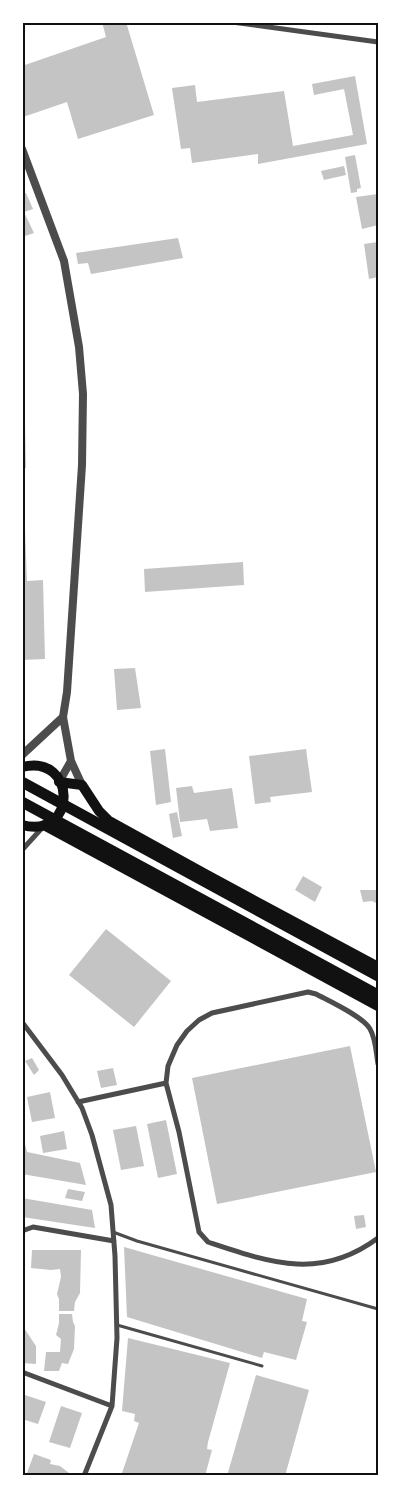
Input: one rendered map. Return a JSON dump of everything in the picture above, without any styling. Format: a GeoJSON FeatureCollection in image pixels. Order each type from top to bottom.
{"type":"FeatureCollection","features":[{"type":"Feature","properties":{"kind":"highway"},"geometry":{"type":"LineString","coordinates":[[22,782],[378,976]]}},
{"type":"Feature","properties":{"kind":"highway"},"geometry":{"type":"LineString","coordinates":[[22,802],[378,995]]}},
{"type":"Feature","properties":{"kind":"main road"},"geometry":{"type":"LineString","coordinates":[[22,825],[34,827],[54,820],[61,812],[65,791],[56,774],[49,769],[32,765],[23,767]]}},
{"type":"Feature","properties":{"kind":"main road"},"geometry":{"type":"LineString","coordinates":[[59,782],[82,785],[99,811],[109,821],[378,967]]}},
{"type":"Feature","properties":{"kind":"main road"},"geometry":{"type":"LineString","coordinates":[[44,825],[378,1006]]}},
{"type":"Feature","properties":{"kind":"street"},"geometry":{"type":"LineString","coordinates":[[232,22],[378,42]]}},
{"type":"Feature","properties":{"kind":"street"},"geometry":{"type":"LineString","coordinates":[[22,149],[64,261],[79,347],[82,394],[82,465],[70,652],[63,717],[71,761],[82,785]]}},
{"type":"Feature","properties":{"kind":"street"},"geometry":{"type":"LineString","coordinates":[[22,755],[63,717]]}},
{"type":"Feature","properties":{"kind":"street"},"geometry":{"type":"LineString","coordinates":[[23,767],[32,747]]}},
{"type":"Feature","properties":{"kind":"street"},"geometry":{"type":"LineString","coordinates":[[59,782],[71,761]]}},
{"type":"Feature","properties":{"kind":"street"},"geometry":{"type":"LineString","coordinates":[[22,850],[44,825]]}},
{"type":"Feature","properties":{"kind":"street"},"geometry":{"type":"LineString","coordinates":[[378,1064],[370,1029],[364,1021],[316,994],[308,992],[212,1013],[198,1020],[177,1045],[168,1066],[166,1083],[179,1132],[199,1232],[208,1242],[286,1264],[304,1265],[337,1260],[365,1248],[378,1238]]}},
{"type":"Feature","properties":{"kind":"street"},"geometry":{"type":"LineString","coordinates":[[22,1022],[62,1075],[78,1102],[92,1135],[111,1205],[117,1325],[112,1406],[84,1476]]}},
{"type":"Feature","properties":{"kind":"street"},"geometry":{"type":"LineString","coordinates":[[78,1102],[166,1083]]}},
{"type":"Feature","properties":{"kind":"street"},"geometry":{"type":"LineString","coordinates":[[22,1231],[33,1227],[114,1241]]}},
{"type":"Feature","properties":{"kind":"street"},"geometry":{"type":"LineString","coordinates":[[22,1372],[112,1406]]}},
{"type":"Feature","properties":{"kind":"lane"},"geometry":{"type":"LineString","coordinates":[[113,1232],[136,1241],[378,1309]]}},
{"type":"Feature","properties":{"kind":"lane"},"geometry":{"type":"LineString","coordinates":[[117,1325],[262,1366]]}},
{"type":"Feature","properties":{"kind":"building"},"geometry":{"type":"Polygon","coordinates":[[[102,22],[126,22],[154,115],[78,139],[67,102],[23,117],[22,66],[106,37],[102,22]]]}},
{"type":"Feature","properties":{"kind":"building"},"geometry":{"type":"Polygon","coordinates":[[[355,76],[367,144],[258,164],[258,154],[192,163],[190,148],[181,149],[172,88],[195,85],[197,102],[284,91],[293,146],[353,135],[344,89],[314,95],[312,84],[355,76]]]}},
{"type":"Feature","properties":{"kind":"building"},"geometry":{"type":"Polygon","coordinates":[[[355,155],[361,188],[357,189],[357,192],[351,193],[345,157],[355,155]]]}},
{"type":"Feature","properties":{"kind":"building"},"geometry":{"type":"Polygon","coordinates":[[[344,166],[346,175],[324,180],[321,171],[344,166]]]}},
{"type":"Feature","properties":{"kind":"building"},"geometry":{"type":"Polygon","coordinates":[[[26,193],[33,209],[24,212],[34,233],[22,237],[22,194],[26,193]]]}},
{"type":"Feature","properties":{"kind":"building"},"geometry":{"type":"Polygon","coordinates":[[[378,194],[378,225],[362,229],[356,197],[378,194]]]}},
{"type":"Feature","properties":{"kind":"building"},"geometry":{"type":"Polygon","coordinates":[[[178,238],[183,258],[91,274],[88,263],[78,264],[76,253],[178,238]]]}},
{"type":"Feature","properties":{"kind":"building"},"geometry":{"type":"Polygon","coordinates":[[[378,242],[378,277],[369,279],[364,244],[378,242]]]}},
{"type":"Feature","properties":{"kind":"building"},"geometry":{"type":"Polygon","coordinates":[[[22,383],[24,383],[26,468],[22,468],[22,383]]]}},
{"type":"Feature","properties":{"kind":"building"},"geometry":{"type":"Polygon","coordinates":[[[22,530],[25,530],[27,581],[43,580],[45,659],[22,660],[22,530]]]}},
{"type":"Feature","properties":{"kind":"building"},"geometry":{"type":"Polygon","coordinates":[[[243,562],[244,585],[145,592],[144,569],[243,562]]]}},
{"type":"Feature","properties":{"kind":"building"},"geometry":{"type":"Polygon","coordinates":[[[135,668],[141,708],[117,710],[114,669],[135,668]]]}},
{"type":"Feature","properties":{"kind":"building"},"geometry":{"type":"Polygon","coordinates":[[[165,749],[171,802],[156,805],[150,751],[165,749]]]}},
{"type":"Feature","properties":{"kind":"building"},"geometry":{"type":"Polygon","coordinates":[[[306,749],[312,792],[270,797],[271,802],[255,804],[249,756],[306,749]]]}},
{"type":"Feature","properties":{"kind":"building"},"geometry":{"type":"Polygon","coordinates":[[[192,786],[194,793],[232,788],[238,828],[210,831],[207,819],[180,822],[176,788],[192,786]]]}},
{"type":"Feature","properties":{"kind":"building"},"geometry":{"type":"Polygon","coordinates":[[[177,812],[182,836],[173,838],[169,814],[177,812]]]}},
{"type":"Feature","properties":{"kind":"building"},"geometry":{"type":"Polygon","coordinates":[[[303,876],[322,887],[315,902],[295,890],[303,876]]]}},
{"type":"Feature","properties":{"kind":"building"},"geometry":{"type":"Polygon","coordinates":[[[360,890],[378,890],[378,904],[372,901],[363,902],[360,890]]]}},
{"type":"Feature","properties":{"kind":"building"},"geometry":{"type":"Polygon","coordinates":[[[106,929],[171,981],[134,1027],[69,975],[106,929]]]}},
{"type":"Feature","properties":{"kind":"building"},"geometry":{"type":"Polygon","coordinates":[[[350,1046],[376,1172],[217,1204],[192,1078],[350,1046]]]}},
{"type":"Feature","properties":{"kind":"building"},"geometry":{"type":"Polygon","coordinates":[[[32,1058],[39,1070],[34,1075],[25,1061],[32,1058]]]}},
{"type":"Feature","properties":{"kind":"building"},"geometry":{"type":"Polygon","coordinates":[[[113,1068],[117,1085],[101,1088],[97,1071],[113,1068]]]}},
{"type":"Feature","properties":{"kind":"building"},"geometry":{"type":"Polygon","coordinates":[[[50,1092],[55,1118],[32,1122],[27,1097],[50,1092]]]}},
{"type":"Feature","properties":{"kind":"building"},"geometry":{"type":"Polygon","coordinates":[[[166,1120],[177,1174],[158,1178],[147,1124],[166,1120]]]}},
{"type":"Feature","properties":{"kind":"building"},"geometry":{"type":"Polygon","coordinates":[[[136,1126],[144,1166],[121,1170],[113,1130],[136,1126]]]}},
{"type":"Feature","properties":{"kind":"building"},"geometry":{"type":"Polygon","coordinates":[[[64,1131],[67,1149],[43,1153],[40,1136],[64,1131]]]}},
{"type":"Feature","properties":{"kind":"building"},"geometry":{"type":"Polygon","coordinates":[[[23,1136],[27,1152],[80,1163],[86,1185],[22,1174],[23,1136]]]}},
{"type":"Feature","properties":{"kind":"building"},"geometry":{"type":"Polygon","coordinates":[[[68,1189],[85,1192],[82,1201],[65,1198],[68,1189]]]}},
{"type":"Feature","properties":{"kind":"building"},"geometry":{"type":"Polygon","coordinates":[[[22,1198],[92,1210],[95,1228],[22,1217],[22,1198]]]}},
{"type":"Feature","properties":{"kind":"building"},"geometry":{"type":"Polygon","coordinates":[[[364,1215],[366,1227],[356,1229],[354,1216],[364,1215]]]}},
{"type":"Feature","properties":{"kind":"building"},"geometry":{"type":"Polygon","coordinates":[[[124,1247],[307,1299],[302,1321],[307,1322],[296,1360],[264,1352],[262,1358],[127,1317],[124,1247]]]}},
{"type":"Feature","properties":{"kind":"building"},"geometry":{"type":"Polygon","coordinates":[[[32,1250],[81,1250],[80,1293],[75,1302],[74,1311],[59,1311],[57,1294],[61,1277],[60,1269],[31,1268],[32,1250]]]}},
{"type":"Feature","properties":{"kind":"building"},"geometry":{"type":"Polygon","coordinates":[[[59,1314],[72,1314],[75,1326],[74,1349],[68,1364],[62,1363],[59,1371],[44,1371],[46,1352],[60,1352],[61,1339],[56,1335],[59,1314]]]}},
{"type":"Feature","properties":{"kind":"building"},"geometry":{"type":"Polygon","coordinates":[[[22,1325],[36,1346],[36,1364],[22,1363],[22,1325]]]}},
{"type":"Feature","properties":{"kind":"building"},"geometry":{"type":"Polygon","coordinates":[[[128,1338],[230,1363],[208,1442],[207,1449],[212,1450],[205,1476],[121,1476],[139,1423],[134,1421],[135,1414],[122,1411],[128,1338]]]}},
{"type":"Feature","properties":{"kind":"building"},"geometry":{"type":"Polygon","coordinates":[[[256,1375],[309,1390],[285,1476],[227,1476],[256,1375]]]}},
{"type":"Feature","properties":{"kind":"building"},"geometry":{"type":"Polygon","coordinates":[[[22,1394],[46,1402],[38,1424],[22,1419],[22,1394]]]}},
{"type":"Feature","properties":{"kind":"building"},"geometry":{"type":"Polygon","coordinates":[[[61,1406],[82,1413],[70,1448],[49,1442],[61,1406]]]}},
{"type":"Feature","properties":{"kind":"building"},"geometry":{"type":"Polygon","coordinates":[[[34,1454],[51,1460],[50,1464],[60,1466],[69,1473],[68,1476],[33,1476],[27,1473],[34,1454]]]}}]}
